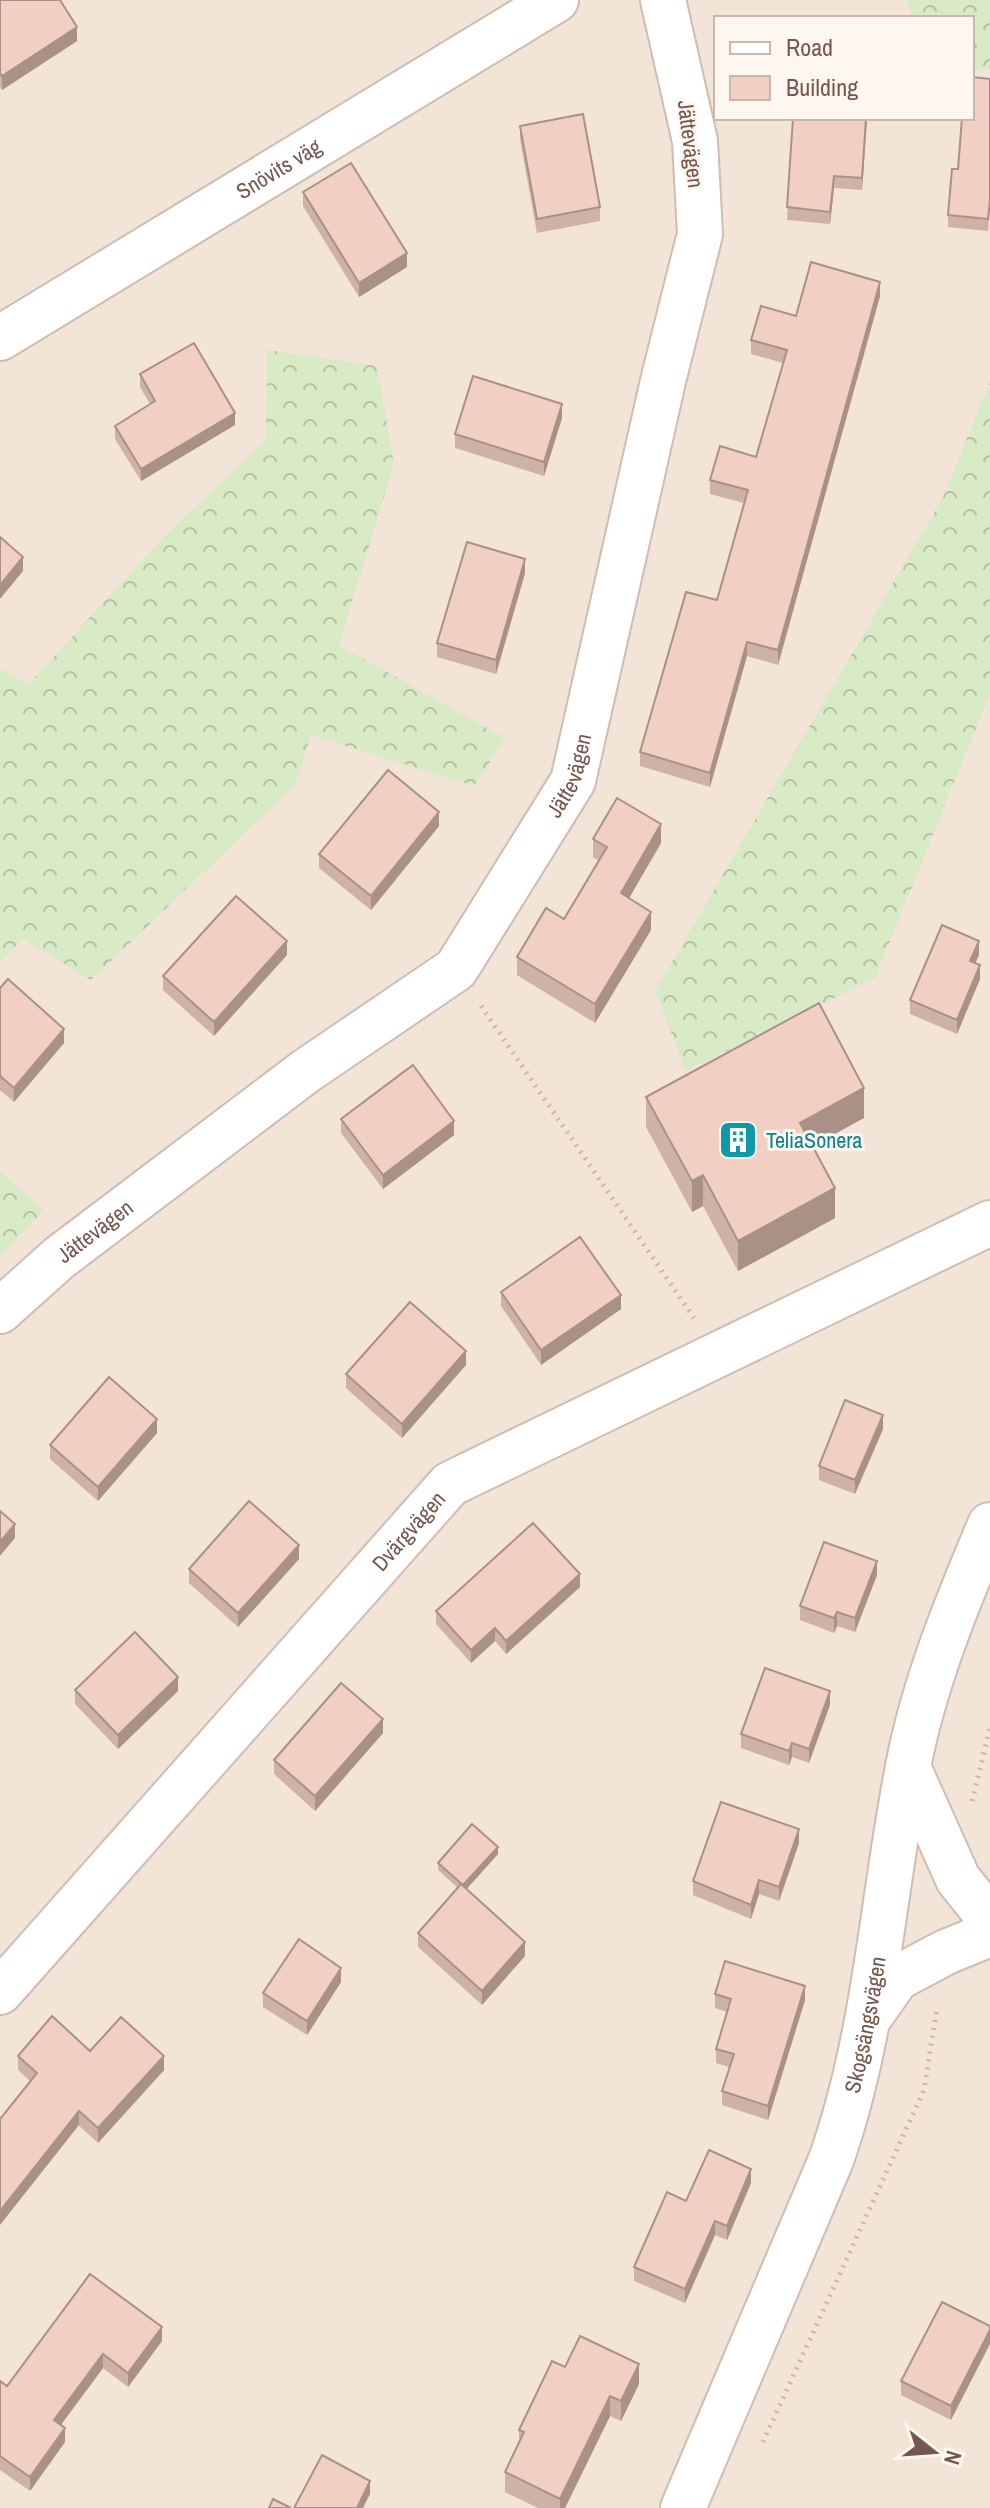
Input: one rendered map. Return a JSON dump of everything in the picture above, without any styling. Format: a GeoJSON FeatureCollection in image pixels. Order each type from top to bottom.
{"type":"FeatureCollection","features":[{"type":"Feature","properties":{"kind":"street","name":"Snövits väg"},"geometry":{"type":"LineString","coordinates":[[0,338],[556,0]]}},
{"type":"Feature","properties":{"kind":"street","name":"Jättevägen"},"geometry":{"type":"LineString","coordinates":[[0,1311],[59,1258],[294,1080],[456,969],[573,781],[663,381],[700,234],[695,141],[663,0]]}},
{"type":"Feature","properties":{"kind":"street","name":"Dvärgvägen"},"geometry":{"type":"LineString","coordinates":[[0,1992],[450,1484],[990,1223]]}},
{"type":"Feature","properties":{"kind":"street","name":"Skogsängsvägen"},"geometry":{"type":"LineString","coordinates":[[683,2508],[831,2160],[850,2106],[870,2017],[908,1767],[930,1678],[990,1525]]}},
{"type":"Feature","properties":{"kind":"street"},"geometry":{"type":"LineString","coordinates":[[908,1767],[958,1879],[990,1919]]}},
{"type":"Feature","properties":{"kind":"street"},"geometry":{"type":"LineString","coordinates":[[870,2017],[897,1978],[946,1952],[990,1934]]}},
{"type":"Feature","properties":{"kind":"path"},"geometry":{"type":"LineString","coordinates":[[456,969],[719,1355]]}},
{"type":"Feature","properties":{"kind":"shaded area"},"geometry":{"type":"Polygon","coordinates":[[[0,0],[990,0],[990,2508],[0,2508],[0,0]]]}},
{"type":"Feature","properties":{"kind":"green space"},"geometry":{"type":"Polygon","coordinates":[[[906,0],[990,0],[990,69],[974,69],[974,16],[912,16],[906,0]]]}},
{"type":"Feature","properties":{"kind":"green space"},"geometry":{"type":"Polygon","coordinates":[[[267,350],[377,366],[394,464],[339,645],[505,738],[474,786],[311,735],[295,785],[91,980],[23,939],[0,962],[0,669],[29,684],[164,536],[266,440],[267,350]]]}},
{"type":"Feature","properties":{"kind":"green space"},"geometry":{"type":"Polygon","coordinates":[[[990,382],[990,694],[875,978],[686,1071],[655,991],[942,499],[990,382]]]}},
{"type":"Feature","properties":{"kind":"green space"},"geometry":{"type":"Polygon","coordinates":[[[0,1171],[44,1210],[0,1256],[0,1171]]]}},
{"type":"Feature","properties":{"kind":"building"},"geometry":{"type":"Polygon","coordinates":[[[0,0],[60,0],[77,27],[2,76],[0,0]]]}},
{"type":"Feature","properties":{"kind":"building"},"geometry":{"type":"Polygon","coordinates":[[[974,77],[990,79],[988,219],[948,215],[952,169],[958,169],[962,120],[974,120],[974,77]]]}},
{"type":"Feature","properties":{"kind":"building"},"geometry":{"type":"Polygon","coordinates":[[[583,114],[600,207],[537,219],[520,126],[583,114]]]}},
{"type":"Feature","properties":{"kind":"building"},"geometry":{"type":"Polygon","coordinates":[[[793,120],[866,120],[862,178],[834,176],[830,212],[787,207],[793,120]]]}},
{"type":"Feature","properties":{"kind":"building"},"geometry":{"type":"Polygon","coordinates":[[[351,163],[407,253],[359,283],[303,192],[351,163]]]}},
{"type":"Feature","properties":{"kind":"building"},"geometry":{"type":"Polygon","coordinates":[[[811,262],[880,282],[778,650],[747,642],[710,773],[640,752],[686,592],[717,600],[748,490],[710,480],[720,446],[756,457],[787,350],[751,340],[761,306],[796,316],[811,262]]]}},
{"type":"Feature","properties":{"kind":"building"},"geometry":{"type":"Polygon","coordinates":[[[194,343],[235,413],[141,469],[115,426],[155,401],[140,374],[194,343]]]}},
{"type":"Feature","properties":{"kind":"building"},"geometry":{"type":"Polygon","coordinates":[[[473,376],[562,404],[544,462],[455,434],[473,376]]]}},
{"type":"Feature","properties":{"kind":"building"},"geometry":{"type":"Polygon","coordinates":[[[0,537],[23,557],[0,585],[0,537]]]}},
{"type":"Feature","properties":{"kind":"building"},"geometry":{"type":"Polygon","coordinates":[[[467,542],[525,559],[496,660],[437,643],[467,542]]]}},
{"type":"Feature","properties":{"kind":"building"},"geometry":{"type":"Polygon","coordinates":[[[388,770],[439,812],[371,896],[319,854],[388,770]]]}},
{"type":"Feature","properties":{"kind":"building"},"geometry":{"type":"Polygon","coordinates":[[[617,798],[661,824],[621,893],[651,912],[595,1004],[517,957],[546,908],[564,919],[607,847],[593,839],[617,798]]]}},
{"type":"Feature","properties":{"kind":"building"},"geometry":{"type":"Polygon","coordinates":[[[236,896],[287,941],[214,1022],[163,976],[236,896]]]}},
{"type":"Feature","properties":{"kind":"building"},"geometry":{"type":"Polygon","coordinates":[[[942,925],[979,941],[970,961],[980,965],[957,1020],[910,1000],[942,925]]]}},
{"type":"Feature","properties":{"kind":"building"},"geometry":{"type":"Polygon","coordinates":[[[8,979],[64,1029],[14,1088],[0,1076],[0,988],[8,979]]]}},
{"type":"Feature","properties":{"kind":"building","name":"TeliaSonera"},"geometry":{"type":"Polygon","coordinates":[[[819,1003],[864,1088],[800,1123],[835,1188],[738,1241],[703,1175],[692,1181],[646,1097],[819,1003]]]}},
{"type":"Feature","properties":{"kind":"building"},"geometry":{"type":"Polygon","coordinates":[[[413,1065],[454,1121],[383,1175],[341,1119],[413,1065]]]}},
{"type":"Feature","properties":{"kind":"building"},"geometry":{"type":"Polygon","coordinates":[[[580,1237],[621,1295],[541,1350],[501,1292],[580,1237]]]}},
{"type":"Feature","properties":{"kind":"building"},"geometry":{"type":"Polygon","coordinates":[[[410,1302],[466,1351],[402,1424],[346,1374],[410,1302]]]}},
{"type":"Feature","properties":{"kind":"building"},"geometry":{"type":"Polygon","coordinates":[[[109,1377],[157,1419],[98,1487],[50,1445],[109,1377]]]}},
{"type":"Feature","properties":{"kind":"building"},"geometry":{"type":"Polygon","coordinates":[[[845,1400],[883,1415],[855,1480],[819,1466],[845,1400]]]}},
{"type":"Feature","properties":{"kind":"building"},"geometry":{"type":"Polygon","coordinates":[[[249,1501],[299,1545],[238,1613],[189,1569],[249,1501]]]}},
{"type":"Feature","properties":{"kind":"building"},"geometry":{"type":"Polygon","coordinates":[[[0,1511],[15,1524],[0,1542],[0,1511]]]}},
{"type":"Feature","properties":{"kind":"building"},"geometry":{"type":"Polygon","coordinates":[[[533,1523],[580,1574],[506,1641],[495,1628],[471,1650],[436,1611],[533,1523]]]}},
{"type":"Feature","properties":{"kind":"building"},"geometry":{"type":"Polygon","coordinates":[[[824,1542],[877,1561],[855,1618],[837,1612],[834,1618],[800,1606],[824,1542]]]}},
{"type":"Feature","properties":{"kind":"building"},"geometry":{"type":"Polygon","coordinates":[[[135,1632],[178,1677],[118,1735],[75,1690],[135,1632]]]}},
{"type":"Feature","properties":{"kind":"building"},"geometry":{"type":"Polygon","coordinates":[[[765,1668],[830,1691],[809,1749],[792,1743],[789,1751],[741,1734],[765,1668]]]}},
{"type":"Feature","properties":{"kind":"building"},"geometry":{"type":"Polygon","coordinates":[[[341,1683],[383,1719],[315,1796],[274,1760],[341,1683]]]}},
{"type":"Feature","properties":{"kind":"building"},"geometry":{"type":"Polygon","coordinates":[[[721,1802],[799,1829],[779,1887],[759,1880],[751,1905],[693,1881],[721,1802]]]}},
{"type":"Feature","properties":{"kind":"building"},"geometry":{"type":"Polygon","coordinates":[[[472,1824],[498,1847],[463,1885],[438,1863],[472,1824]]]}},
{"type":"Feature","properties":{"kind":"building"},"geometry":{"type":"Polygon","coordinates":[[[461,1884],[525,1942],[482,1991],[418,1933],[461,1884]]]}},
{"type":"Feature","properties":{"kind":"building"},"geometry":{"type":"Polygon","coordinates":[[[299,1939],[341,1968],[307,2021],[263,1993],[299,1939]]]}},
{"type":"Feature","properties":{"kind":"building"},"geometry":{"type":"Polygon","coordinates":[[[725,1961],[805,1986],[768,2106],[722,2091],[734,2054],[716,2049],[731,1999],[715,1994],[725,1961]]]}},
{"type":"Feature","properties":{"kind":"building"},"geometry":{"type":"Polygon","coordinates":[[[52,2016],[90,2051],[121,2017],[164,2056],[98,2128],[79,2111],[0,2211],[0,2119],[37,2073],[18,2056],[52,2016]]]}},
{"type":"Feature","properties":{"kind":"building"},"geometry":{"type":"Polygon","coordinates":[[[709,2150],[751,2169],[727,2226],[715,2221],[685,2289],[634,2267],[667,2192],[686,2201],[709,2150]]]}},
{"type":"Feature","properties":{"kind":"building"},"geometry":{"type":"Polygon","coordinates":[[[90,2274],[162,2327],[128,2373],[103,2354],[54,2420],[65,2428],[30,2477],[0,2456],[0,2381],[7,2386],[90,2274]]]}},
{"type":"Feature","properties":{"kind":"building"},"geometry":{"type":"Polygon","coordinates":[[[942,2302],[990,2326],[951,2406],[901,2381],[942,2302]]]}},
{"type":"Feature","properties":{"kind":"building"},"geometry":{"type":"Polygon","coordinates":[[[580,2336],[639,2364],[621,2401],[610,2396],[560,2499],[505,2472],[524,2432],[519,2430],[552,2361],[565,2367],[580,2336]]]}},
{"type":"Feature","properties":{"kind":"building"},"geometry":{"type":"Polygon","coordinates":[[[322,2455],[370,2481],[357,2508],[294,2508],[322,2455]]]}},
{"type":"Feature","properties":{"kind":"building"},"geometry":{"type":"Polygon","coordinates":[[[273,2499],[291,2508],[269,2508],[273,2499]]]}},
{"type":"Feature","properties":{"kind":"place","name":"TeliaSonera"},"geometry":{"type":"Point","coordinates":[738,1140]}}]}
